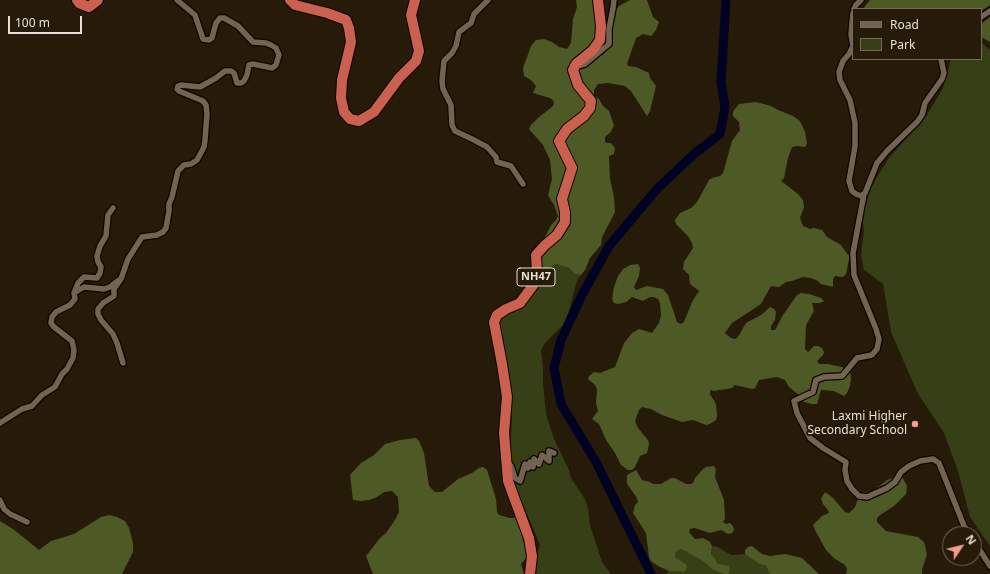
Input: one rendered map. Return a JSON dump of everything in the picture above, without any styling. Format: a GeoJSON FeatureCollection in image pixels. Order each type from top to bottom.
{"type":"FeatureCollection","features":[{"type":"Feature","properties":{"kind":"highway"},"geometry":{"type":"LineString","coordinates":[[77,0],[79,3],[89,7],[98,0]]}},
{"type":"Feature","properties":{"kind":"highway"},"geometry":{"type":"LineString","coordinates":[[290,0],[295,5],[327,13],[346,20],[351,42],[342,80],[341,98],[344,112],[350,119],[359,121],[374,112],[400,78],[416,61],[419,51],[410,15],[415,0]]}},
{"type":"Feature","properties":{"kind":"highway"},"geometry":{"type":"LineString","coordinates":[[574,67],[593,50],[600,40],[601,26],[598,0]]}},
{"type":"Feature","properties":{"kind":"highway","name":"NH47"},"geometry":{"type":"LineString","coordinates":[[530,574],[529,571],[532,556],[529,538],[508,481],[504,433],[507,397],[494,322],[497,315],[520,303],[534,284],[538,273],[536,255],[557,234],[565,222],[565,212],[562,199],[572,168],[559,141],[567,129],[584,116],[590,108],[590,100],[578,85],[573,70],[574,67]]}},
{"type":"Feature","properties":{"kind":"street"},"geometry":{"type":"LineString","coordinates":[[123,363],[120,349],[113,334],[105,326],[98,314],[98,309],[103,303],[114,296],[114,289],[121,279],[128,259],[142,237],[157,235],[163,232],[166,228],[169,204],[178,171],[184,165],[191,164],[197,160],[204,147],[207,114],[206,106],[203,101],[179,91],[178,86],[181,85],[200,88],[225,71],[231,71],[234,73],[237,83],[242,83],[247,75],[249,65],[253,64],[272,68],[276,65],[279,55],[276,48],[266,43],[253,42],[238,26],[224,18],[220,18],[216,23],[212,38],[209,40],[203,38],[195,15],[177,0]]}},
{"type":"Feature","properties":{"kind":"street"},"geometry":{"type":"LineString","coordinates":[[488,0],[474,14],[471,23],[459,32],[456,46],[452,53],[444,61],[442,81],[443,89],[451,105],[452,125],[455,131],[487,148],[496,157],[497,162],[511,166],[523,184]]}},
{"type":"Feature","properties":{"kind":"street"},"geometry":{"type":"LineString","coordinates":[[574,67],[585,64],[609,44],[609,29],[614,0]]}},
{"type":"Feature","properties":{"kind":"street"},"geometry":{"type":"LineString","coordinates":[[854,8],[861,0]]}},
{"type":"Feature","properties":{"kind":"street"},"geometry":{"type":"LineString","coordinates":[[852,20],[850,34],[852,42]]}},
{"type":"Feature","properties":{"kind":"street"},"geometry":{"type":"LineString","coordinates":[[852,48],[839,72],[840,80],[850,100],[855,123],[855,146],[849,181],[852,191],[861,196],[864,194]]}},
{"type":"Feature","properties":{"kind":"street"},"geometry":{"type":"LineString","coordinates":[[941,60],[944,73],[942,79],[925,103],[922,114],[917,122],[887,151],[877,163],[870,179],[868,189],[864,194],[858,220],[853,253],[854,275],[876,329],[878,339],[877,349],[872,355],[857,358],[842,376],[824,377],[816,380],[813,392],[794,401],[797,413],[810,438],[846,462],[845,470],[847,481],[859,496],[867,497],[887,488],[895,482],[901,472],[909,466],[920,461],[933,459],[939,463],[964,526]]}},
{"type":"Feature","properties":{"kind":"street"},"geometry":{"type":"LineString","coordinates":[[0,423],[22,409],[32,406],[42,395],[55,387],[73,358],[74,350],[72,341],[54,328],[51,323],[52,317],[56,312],[70,306],[75,299],[75,287],[84,277],[96,278],[100,273],[101,267],[98,262],[98,256],[100,246],[106,236],[108,215],[113,208]]}},
{"type":"Feature","properties":{"kind":"street"},"geometry":{"type":"LineString","coordinates":[[74,293],[84,287],[104,290],[121,279]]}},
{"type":"Feature","properties":{"kind":"street"},"geometry":{"type":"LineString","coordinates":[[507,462],[516,478],[520,481],[525,464],[528,468],[530,462],[533,467],[534,459],[539,464],[542,455],[549,461],[549,450],[554,453]]}},
{"type":"Feature","properties":{"kind":"street"},"geometry":{"type":"LineString","coordinates":[[0,500],[4,509],[10,514],[27,522]]}},
{"type":"Feature","properties":{"kind":"street"},"geometry":{"type":"LineString","coordinates":[[982,554],[990,566]]}},
{"type":"Feature","properties":{"kind":"green space"},"geometry":{"type":"Polygon","coordinates":[[[576,0],[597,0],[597,37],[592,47],[572,65],[568,72],[577,87],[577,73],[580,64],[591,55],[603,55],[606,49],[612,44],[610,29],[613,14],[619,6],[630,0],[647,0],[653,17],[659,22],[656,30],[651,36],[643,34],[636,38],[627,64],[628,66],[636,67],[649,73],[650,78],[656,86],[650,111],[647,116],[631,91],[625,86],[608,83],[598,84],[594,90],[594,96],[599,99],[603,106],[609,111],[614,125],[611,132],[605,137],[605,141],[606,143],[611,143],[615,148],[614,154],[609,156],[610,179],[614,197],[615,212],[602,237],[601,245],[590,258],[581,275],[575,274],[569,268],[556,264],[547,272],[542,270],[540,260],[542,243],[551,225],[558,216],[548,195],[552,179],[550,160],[543,145],[529,129],[539,117],[554,104],[553,100],[550,98],[533,93],[536,86],[531,80],[524,76],[523,68],[531,46],[536,40],[544,39],[559,47],[567,49],[571,43],[573,19],[577,7],[576,0]]]}},
{"type":"Feature","properties":{"kind":"green space"},"geometry":{"type":"Polygon","coordinates":[[[870,0],[990,0],[990,5],[982,10],[982,8],[864,8],[870,0]]]}},
{"type":"Feature","properties":{"kind":"green space"},"geometry":{"type":"Polygon","coordinates":[[[990,17],[990,42],[982,38],[982,23],[990,17]]]}},
{"type":"Feature","properties":{"kind":"green space"},"geometry":{"type":"Polygon","coordinates":[[[982,43],[990,50],[990,546],[982,534],[982,526],[976,526],[970,517],[958,471],[944,433],[917,392],[891,332],[883,284],[864,270],[861,255],[864,231],[862,216],[872,185],[889,158],[927,115],[943,88],[951,60],[982,60],[982,43]]]}},
{"type":"Feature","properties":{"kind":"green space"},"geometry":{"type":"Polygon","coordinates":[[[756,102],[771,106],[793,116],[800,121],[805,132],[807,144],[805,147],[792,147],[784,178],[781,181],[798,194],[803,200],[804,207],[800,218],[803,226],[810,229],[814,228],[822,230],[827,237],[841,245],[848,255],[850,254],[846,274],[843,277],[835,276],[833,279],[833,287],[821,284],[811,278],[803,277],[786,282],[779,287],[771,286],[761,304],[732,323],[725,333],[731,338],[735,339],[738,337],[746,323],[761,315],[770,307],[776,312],[775,320],[771,326],[771,330],[775,330],[783,315],[797,295],[801,293],[809,294],[821,298],[824,301],[820,303],[812,303],[814,311],[806,325],[805,349],[808,352],[814,346],[822,348],[824,352],[817,361],[819,364],[828,364],[850,369],[850,386],[844,396],[834,391],[821,390],[817,404],[804,402],[799,395],[789,387],[785,380],[777,377],[759,380],[755,388],[752,389],[735,385],[732,388],[714,391],[710,390],[710,394],[716,404],[717,416],[716,420],[706,425],[693,420],[682,422],[662,415],[651,409],[642,407],[639,410],[635,421],[638,428],[648,440],[649,444],[647,453],[640,456],[632,470],[628,470],[621,465],[606,440],[599,424],[592,419],[598,411],[596,403],[597,390],[595,385],[588,379],[594,372],[600,373],[615,367],[624,343],[632,333],[639,329],[652,333],[659,323],[661,315],[660,303],[658,299],[654,297],[650,297],[643,301],[632,297],[626,302],[618,304],[614,303],[612,299],[614,287],[618,276],[623,269],[630,265],[638,264],[640,268],[639,276],[634,287],[636,290],[647,286],[663,289],[668,295],[677,322],[681,324],[684,322],[692,302],[699,291],[690,284],[689,275],[683,269],[684,262],[693,248],[692,243],[688,236],[676,224],[675,220],[680,213],[691,208],[697,202],[709,180],[720,176],[723,173],[732,141],[740,130],[739,122],[733,116],[735,109],[739,104],[756,102]]]}},
{"type":"Feature","properties":{"kind":"green space"},"geometry":{"type":"Polygon","coordinates":[[[556,264],[569,268],[575,274],[581,275],[577,281],[568,314],[563,325],[545,343],[541,350],[546,414],[554,439],[569,470],[571,478],[585,499],[588,508],[590,525],[602,562],[611,574],[534,574],[534,566],[540,545],[514,483],[510,451],[512,417],[507,397],[498,320],[538,283],[542,270],[547,272],[556,264]]]}},
{"type":"Feature","properties":{"kind":"green space"},"geometry":{"type":"Polygon","coordinates":[[[416,438],[419,441],[424,453],[429,486],[435,492],[442,492],[458,479],[479,468],[483,467],[487,470],[496,499],[497,512],[499,515],[514,518],[517,515],[527,557],[521,564],[524,574],[373,574],[366,556],[395,520],[399,512],[398,497],[392,491],[384,492],[369,500],[353,500],[350,475],[361,463],[374,455],[385,444],[416,438]]]}},
{"type":"Feature","properties":{"kind":"green space"},"geometry":{"type":"Polygon","coordinates":[[[714,466],[716,469],[715,477],[724,500],[725,519],[723,522],[726,524],[730,523],[734,530],[732,533],[728,534],[721,530],[710,533],[694,528],[690,529],[689,532],[695,539],[703,538],[710,542],[712,546],[711,554],[718,564],[729,566],[730,570],[728,574],[712,569],[703,561],[681,549],[675,553],[675,557],[686,564],[687,568],[685,572],[669,571],[658,566],[651,561],[649,557],[646,533],[633,513],[635,505],[638,502],[637,498],[627,484],[627,475],[636,470],[642,480],[653,484],[661,484],[671,478],[675,478],[686,484],[690,484],[693,483],[695,478],[703,469],[714,466]]]}},
{"type":"Feature","properties":{"kind":"green space"},"geometry":{"type":"Polygon","coordinates":[[[901,475],[907,486],[906,494],[894,506],[880,515],[877,518],[877,522],[886,531],[918,537],[924,542],[927,554],[922,574],[846,574],[847,569],[845,565],[835,559],[826,550],[813,525],[822,516],[829,513],[821,499],[825,492],[832,497],[845,512],[849,513],[855,507],[859,496],[863,492],[871,493],[887,480],[901,475]]]}},
{"type":"Feature","properties":{"kind":"green space"},"geometry":{"type":"Polygon","coordinates":[[[109,515],[125,521],[129,528],[133,543],[133,552],[122,574],[0,574],[0,521],[13,529],[39,550],[51,541],[74,534],[101,517],[109,515]]]}},
{"type":"Feature","properties":{"kind":"green space"},"geometry":{"type":"Polygon","coordinates":[[[712,546],[718,547],[731,555],[745,554],[759,564],[766,566],[770,574],[666,574],[669,571],[686,572],[686,564],[675,557],[675,553],[682,549],[703,561],[712,569],[718,564],[711,554],[712,546]]]}},
{"type":"Feature","properties":{"kind":"green space"},"geometry":{"type":"Polygon","coordinates":[[[752,546],[762,554],[770,556],[785,554],[802,558],[819,574],[770,574],[766,566],[759,564],[745,554],[745,550],[752,546]]]}},
{"type":"Feature","properties":{"kind":"waterway"},"geometry":{"type":"LineString","coordinates":[[651,574],[596,462],[561,404],[554,368],[561,340],[582,295],[609,246],[656,190],[694,154],[720,134],[725,107],[721,82],[726,0]]}},
{"type":"Feature","properties":{"kind":"place","name":"Laxmi Higher Secondary School"},"geometry":{"type":"Point","coordinates":[915,424]}}]}
